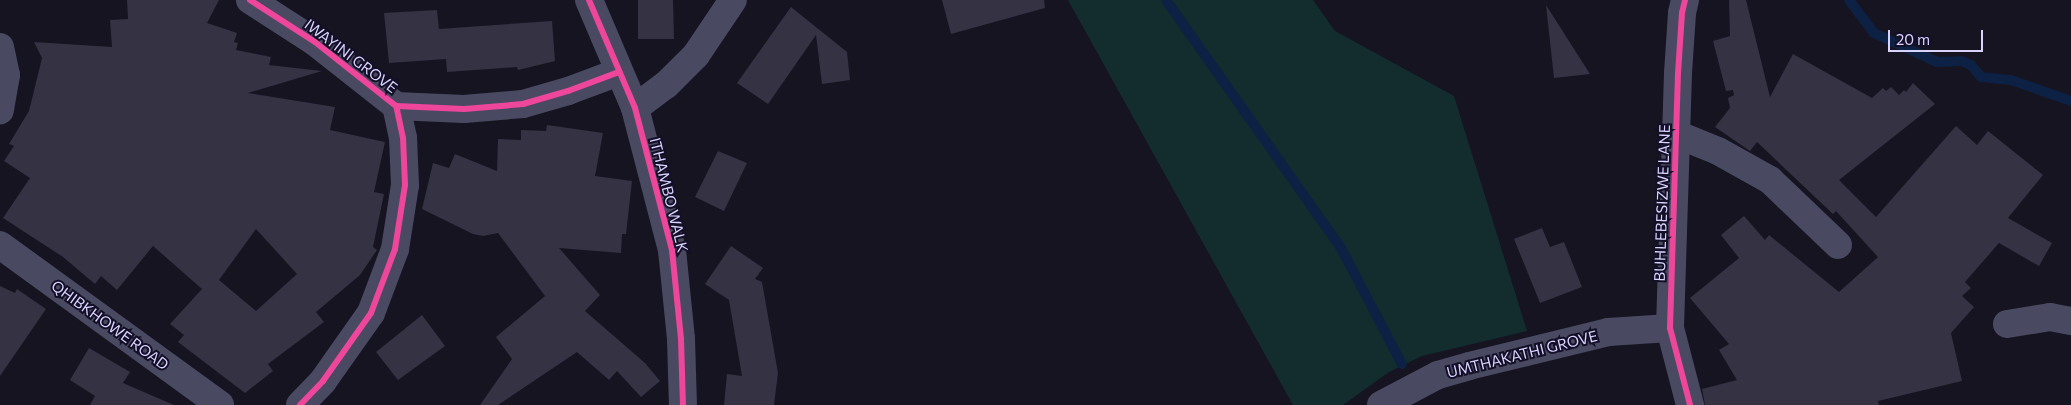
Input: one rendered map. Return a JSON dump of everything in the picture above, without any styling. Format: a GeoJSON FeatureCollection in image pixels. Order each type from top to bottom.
{"type":"FeatureCollection","features":[{"type":"Feature","properties":{"kind":"street","name":"IWAYINI GROVE"},"geometry":{"type":"LineString","coordinates":[[250,0],[315,42],[396,106],[464,109],[523,104],[568,91],[619,72]]}},
{"type":"Feature","properties":{"kind":"street","name":"ITHAMBO WALK"},"geometry":{"type":"LineString","coordinates":[[589,0],[635,108],[672,250],[681,339],[683,405]]}},
{"type":"Feature","properties":{"kind":"street"},"geometry":{"type":"LineString","coordinates":[[635,108],[666,84],[696,55],[733,0]]}},
{"type":"Feature","properties":{"kind":"street","name":"BUHLEBESIZWE LANE"},"geometry":{"type":"LineString","coordinates":[[1686,0],[1682,13],[1676,134],[1670,328],[1690,405]]}},
{"type":"Feature","properties":{"kind":"street"},"geometry":{"type":"LineString","coordinates":[[0,47],[6,75],[0,110]]}},
{"type":"Feature","properties":{"kind":"street"},"geometry":{"type":"LineString","coordinates":[[300,405],[323,381],[371,314],[395,249],[405,185],[403,138],[396,106]]}},
{"type":"Feature","properties":{"kind":"street"},"geometry":{"type":"LineString","coordinates":[[1676,134],[1718,151],[1770,180],[1838,245]]}},
{"type":"Feature","properties":{"kind":"street","name":"QHIBKHOWE ROAD"},"geometry":{"type":"LineString","coordinates":[[0,245],[220,405]]}},
{"type":"Feature","properties":{"kind":"street"},"geometry":{"type":"LineString","coordinates":[[2007,324],[2050,317],[2071,321]]}},
{"type":"Feature","properties":{"kind":"street","name":"UMTHAKATHI GROVE"},"geometry":{"type":"LineString","coordinates":[[1381,405],[1438,376],[1469,366],[1608,332],[1670,328]]}},
{"type":"Feature","properties":{"kind":"green space"},"geometry":{"type":"Polygon","coordinates":[[[1068,0],[1313,0],[1335,31],[1454,96],[1527,331],[1422,356],[1389,372],[1343,405],[1293,405],[1068,0]]]}},
{"type":"Feature","properties":{"kind":"building"},"geometry":{"type":"Polygon","coordinates":[[[127,0],[219,0],[207,23],[237,33],[234,42],[238,43],[236,50],[271,57],[269,65],[322,71],[248,93],[335,107],[330,130],[385,142],[374,192],[384,194],[373,247],[377,250],[360,275],[316,312],[324,322],[268,364],[273,371],[245,393],[178,342],[184,335],[170,324],[202,289],[153,246],[117,290],[101,276],[95,284],[63,257],[3,218],[30,178],[4,161],[14,146],[9,144],[29,111],[42,58],[34,42],[112,47],[110,20],[128,19],[127,0]],[[256,229],[219,280],[256,311],[297,274],[256,229]]]}},
{"type":"Feature","properties":{"kind":"building"},"geometry":{"type":"Polygon","coordinates":[[[638,0],[673,0],[674,39],[638,39],[638,0]]]}},
{"type":"Feature","properties":{"kind":"building"},"geometry":{"type":"Polygon","coordinates":[[[942,0],[1044,0],[1045,8],[951,34],[942,0]]]}},
{"type":"Feature","properties":{"kind":"building"},"geometry":{"type":"Polygon","coordinates":[[[1729,0],[1746,0],[1770,97],[1793,54],[1872,98],[1883,88],[1886,91],[1891,87],[1899,95],[1904,90],[1906,92],[1913,83],[1935,104],[1839,180],[1876,217],[1956,126],[1977,145],[1988,131],[2043,175],[2008,218],[2052,243],[2039,266],[1999,243],[1965,282],[1971,288],[1962,296],[1974,307],[1951,333],[1962,381],[1878,401],[1879,405],[1705,405],[1702,389],[1737,380],[1719,350],[1729,344],[1690,298],[1739,258],[1721,235],[1744,216],[1765,240],[1769,235],[1839,292],[1878,257],[1836,211],[1833,214],[1757,142],[1750,151],[1715,127],[1730,108],[1728,98],[1734,95],[1733,90],[1726,91],[1713,41],[1730,36],[1729,0]]]}},
{"type":"Feature","properties":{"kind":"building"},"geometry":{"type":"Polygon","coordinates":[[[1546,5],[1590,74],[1554,78],[1546,5]]]}},
{"type":"Feature","properties":{"kind":"building"},"geometry":{"type":"Polygon","coordinates":[[[791,7],[847,52],[850,80],[822,84],[816,35],[768,104],[737,83],[791,7]]]}},
{"type":"Feature","properties":{"kind":"building"},"geometry":{"type":"Polygon","coordinates":[[[437,10],[439,29],[552,21],[555,61],[518,70],[517,67],[447,72],[446,59],[389,63],[384,13],[437,10]]]}},
{"type":"Feature","properties":{"kind":"building"},"geometry":{"type":"Polygon","coordinates":[[[547,125],[603,133],[595,176],[632,181],[626,234],[622,234],[621,253],[559,248],[600,295],[585,311],[645,363],[660,381],[641,397],[617,371],[609,380],[577,352],[498,405],[480,405],[512,359],[496,337],[545,296],[498,233],[483,236],[473,234],[422,209],[433,163],[449,168],[455,154],[497,171],[498,139],[521,140],[521,130],[546,131],[547,125]]]}},
{"type":"Feature","properties":{"kind":"building"},"geometry":{"type":"Polygon","coordinates":[[[718,151],[747,163],[724,211],[695,197],[718,151]]]}},
{"type":"Feature","properties":{"kind":"building"},"geometry":{"type":"Polygon","coordinates":[[[1542,228],[1550,247],[1564,242],[1582,287],[1540,303],[1514,239],[1542,228]]]}},
{"type":"Feature","properties":{"kind":"building"},"geometry":{"type":"Polygon","coordinates":[[[731,246],[763,268],[755,279],[762,282],[778,373],[774,405],[724,405],[727,374],[742,376],[729,300],[705,284],[731,246]]]}},
{"type":"Feature","properties":{"kind":"building"},"geometry":{"type":"Polygon","coordinates":[[[0,286],[15,293],[17,289],[46,309],[0,376],[0,286]]]}},
{"type":"Feature","properties":{"kind":"building"},"geometry":{"type":"Polygon","coordinates":[[[422,315],[445,346],[398,380],[376,352],[422,315]]]}},
{"type":"Feature","properties":{"kind":"building"},"geometry":{"type":"Polygon","coordinates":[[[89,348],[130,372],[123,383],[174,405],[90,405],[95,396],[70,380],[89,348]]]}},
{"type":"Feature","properties":{"kind":"waterway"},"geometry":{"type":"LineString","coordinates":[[1166,0],[1341,248],[1402,364]]}},
{"type":"Feature","properties":{"kind":"waterway"},"geometry":{"type":"LineString","coordinates":[[1849,0],[1874,33],[1937,62],[1962,61],[1971,65],[1981,77],[2011,80],[2071,101]]}},
{"type":"Feature","properties":{"kind":"cycle path"},"geometry":{"type":"LineString","coordinates":[[250,0],[315,42],[396,106],[464,109],[523,104],[568,91],[619,72]]}},
{"type":"Feature","properties":{"kind":"cycle path"},"geometry":{"type":"LineString","coordinates":[[589,0],[635,108],[672,250],[681,339],[683,405]]}},
{"type":"Feature","properties":{"kind":"cycle path"},"geometry":{"type":"LineString","coordinates":[[1685,0],[1682,13],[1678,73],[1670,328],[1690,405]]}},
{"type":"Feature","properties":{"kind":"cycle path"},"geometry":{"type":"LineString","coordinates":[[300,405],[323,381],[371,313],[395,249],[405,185],[403,138],[396,106]]}}]}
